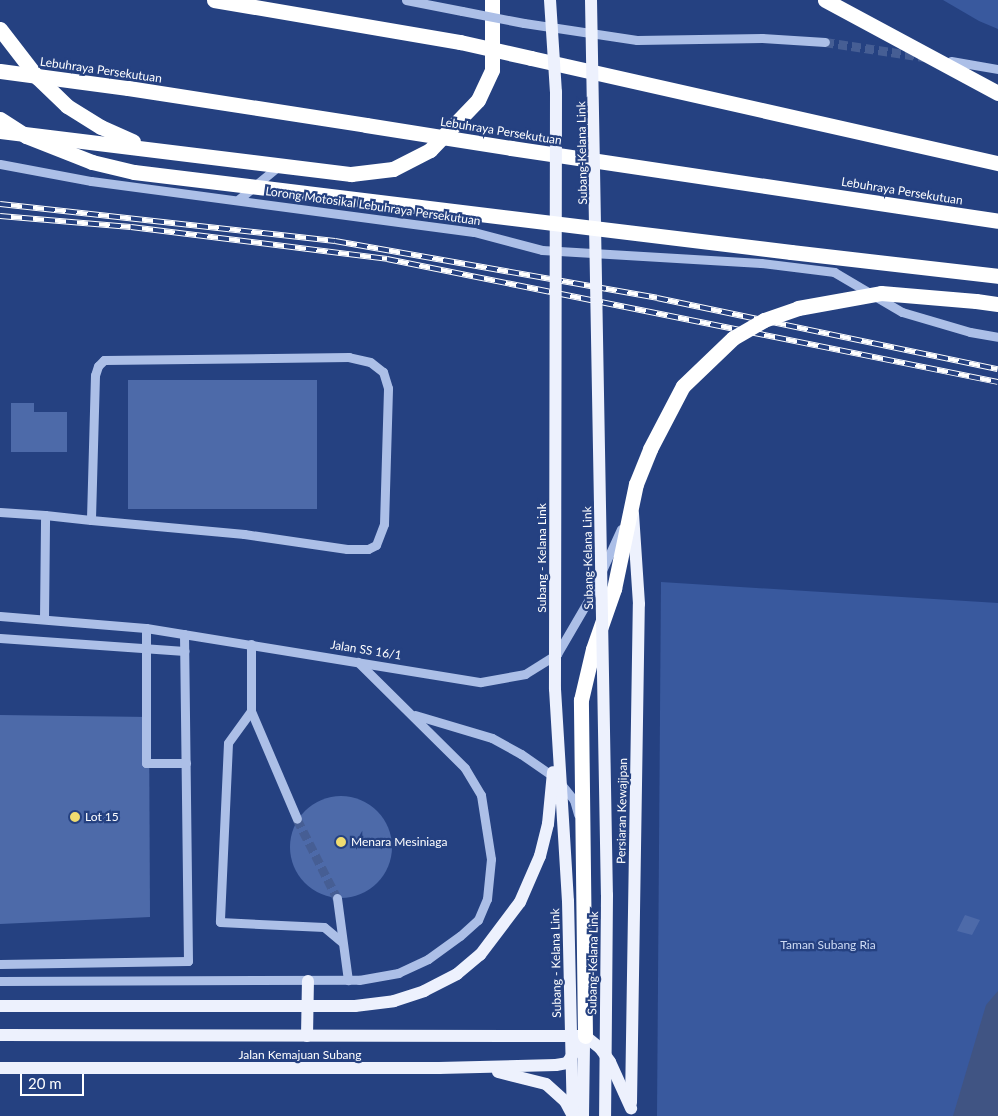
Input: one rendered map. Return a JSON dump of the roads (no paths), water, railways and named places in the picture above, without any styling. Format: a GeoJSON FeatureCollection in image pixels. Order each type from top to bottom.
{"type":"FeatureCollection","features":[{"type":"Feature","properties":{"kind":"highway"},"geometry":{"type":"LineString","coordinates":[[214,0],[460,42],[998,163]]}},
{"type":"Feature","properties":{"kind":"highway"},"geometry":{"type":"LineString","coordinates":[[0,29],[37,77],[67,106],[101,127],[134,142],[198,153],[352,174],[393,169],[430,150],[478,100],[492,70],[492,0]]}},
{"type":"Feature","properties":{"kind":"highway"},"geometry":{"type":"LineString","coordinates":[[825,0],[998,94]]}},
{"type":"Feature","properties":{"kind":"highway","name":"Lebuhraya Persekutuan"},"geometry":{"type":"LineString","coordinates":[[0,71],[128,88],[998,221]]}},
{"type":"Feature","properties":{"kind":"highway"},"geometry":{"type":"LineString","coordinates":[[0,119],[26,136],[92,162],[134,172],[998,276]]}},
{"type":"Feature","properties":{"kind":"highway"},"geometry":{"type":"LineString","coordinates":[[0,131],[198,153]]}},
{"type":"Feature","properties":{"kind":"highway"},"geometry":{"type":"LineString","coordinates":[[584,1036],[581,700],[593,649],[614,588],[632,506],[650,449],[683,386],[733,338],[764,320],[798,308],[881,293],[998,304]]}},
{"type":"Feature","properties":{"kind":"main road","name":"Subang - Kelana Link"},"geometry":{"type":"LineString","coordinates":[[550,0],[556,92],[555,688],[568,901],[573,1116]]}},
{"type":"Feature","properties":{"kind":"main road","name":"Subang-Kelana Link"},"geometry":{"type":"LineString","coordinates":[[591,0],[607,876],[606,1116]]}},
{"type":"Feature","properties":{"kind":"main road","name":"Persiaran Kewajipan"},"geometry":{"type":"LineString","coordinates":[[631,1112],[639,604],[632,506]]}},
{"type":"Feature","properties":{"kind":"main road"},"geometry":{"type":"LineString","coordinates":[[0,1006],[355,1006],[394,1001],[424,991],[457,974],[480,955],[506,923],[520,902],[540,856],[553,784],[555,688]]}},
{"type":"Feature","properties":{"kind":"main road"},"geometry":{"type":"LineString","coordinates":[[307,1036],[308,981]]}},
{"type":"Feature","properties":{"kind":"main road","name":"Jalan Kemajuan Subang"},"geometry":{"type":"LineString","coordinates":[[0,1035],[584,1036],[578,1051],[567,1063],[481,1067],[0,1068]]}},
{"type":"Feature","properties":{"kind":"main road"},"geometry":{"type":"LineString","coordinates":[[584,1036],[600,1048],[610,1062],[631,1112]]}},
{"type":"Feature","properties":{"kind":"main road"},"geometry":{"type":"LineString","coordinates":[[582,1116],[584,1036]]}},
{"type":"Feature","properties":{"kind":"main road"},"geometry":{"type":"LineString","coordinates":[[481,1067],[546,1084],[565,1100],[573,1116]]}},
{"type":"Feature","properties":{"kind":"street"},"geometry":{"type":"LineString","coordinates":[[406,0],[524,23],[637,40],[762,38],[825,42]]}},
{"type":"Feature","properties":{"kind":"street"},"geometry":{"type":"LineString","coordinates":[[950,62],[998,69]]}},
{"type":"Feature","properties":{"kind":"street","name":"Lorong Motosikal Lebuhraya Persekutuan"},"geometry":{"type":"LineString","coordinates":[[0,164],[91,181],[239,199],[474,232],[542,250],[761,262],[834,272],[902,312],[970,332],[998,337]]}},
{"type":"Feature","properties":{"kind":"street"},"geometry":{"type":"LineString","coordinates":[[239,199],[280,165]]}},
{"type":"Feature","properties":{"kind":"street"},"geometry":{"type":"LineString","coordinates":[[0,512],[244,534],[347,549],[368,549],[376,546],[381,538],[384,514],[388,388],[383,372],[370,362],[349,357],[104,360],[98,366],[95,375],[91,520]]}},
{"type":"Feature","properties":{"kind":"street","name":"Jalan SS 16/1"},"geometry":{"type":"LineString","coordinates":[[0,616],[146,628],[481,682],[526,674],[557,654],[589,599],[632,506]]}},
{"type":"Feature","properties":{"kind":"street"},"geometry":{"type":"LineString","coordinates":[[44,619],[45,515]]}},
{"type":"Feature","properties":{"kind":"street"},"geometry":{"type":"LineString","coordinates":[[146,628],[146,763],[186,763]]}},
{"type":"Feature","properties":{"kind":"street"},"geometry":{"type":"LineString","coordinates":[[0,964],[188,961],[184,634]]}},
{"type":"Feature","properties":{"kind":"street"},"geometry":{"type":"LineString","coordinates":[[0,638],[185,651]]}},
{"type":"Feature","properties":{"kind":"street"},"geometry":{"type":"LineString","coordinates":[[250,644],[251,711],[297,819]]}},
{"type":"Feature","properties":{"kind":"street"},"geometry":{"type":"LineString","coordinates":[[0,981],[183,978],[348,980],[398,973],[428,959],[478,920],[487,899],[491,859],[481,795],[465,768],[358,662]]}},
{"type":"Feature","properties":{"kind":"street"},"geometry":{"type":"LineString","coordinates":[[251,711],[228,743],[220,922],[324,927],[342,942]]}},
{"type":"Feature","properties":{"kind":"street"},"geometry":{"type":"LineString","coordinates":[[412,714],[492,738],[542,767],[558,779],[574,800],[581,821]]}},
{"type":"Feature","properties":{"kind":"street"},"geometry":{"type":"LineString","coordinates":[[337,898],[348,980]]}},
{"type":"Feature","properties":{"kind":"tunnel"},"geometry":{"type":"LineString","coordinates":[[825,42],[924,57]]}},
{"type":"Feature","properties":{"kind":"tunnel"},"geometry":{"type":"LineString","coordinates":[[297,819],[337,898]]}},
{"type":"Feature","properties":{"kind":"railway"},"geometry":{"type":"LineString","coordinates":[[0,204],[335,241],[657,298],[998,369]]}},
{"type":"Feature","properties":{"kind":"railway"},"geometry":{"type":"LineString","coordinates":[[0,216],[131,227],[387,259],[998,382]]}},
{"type":"Feature","properties":{"kind":"place","name":"Lot 15"},"geometry":{"type":"Point","coordinates":[75,817]}},
{"type":"Feature","properties":{"kind":"place","name":"Menara Mesiniaga"},"geometry":{"type":"Point","coordinates":[341,842]}},
{"type":"Feature","properties":{"kind":"park label","name":"Taman Subang Ria"},"geometry":{"type":"Point","coordinates":[828,945]}}]}
